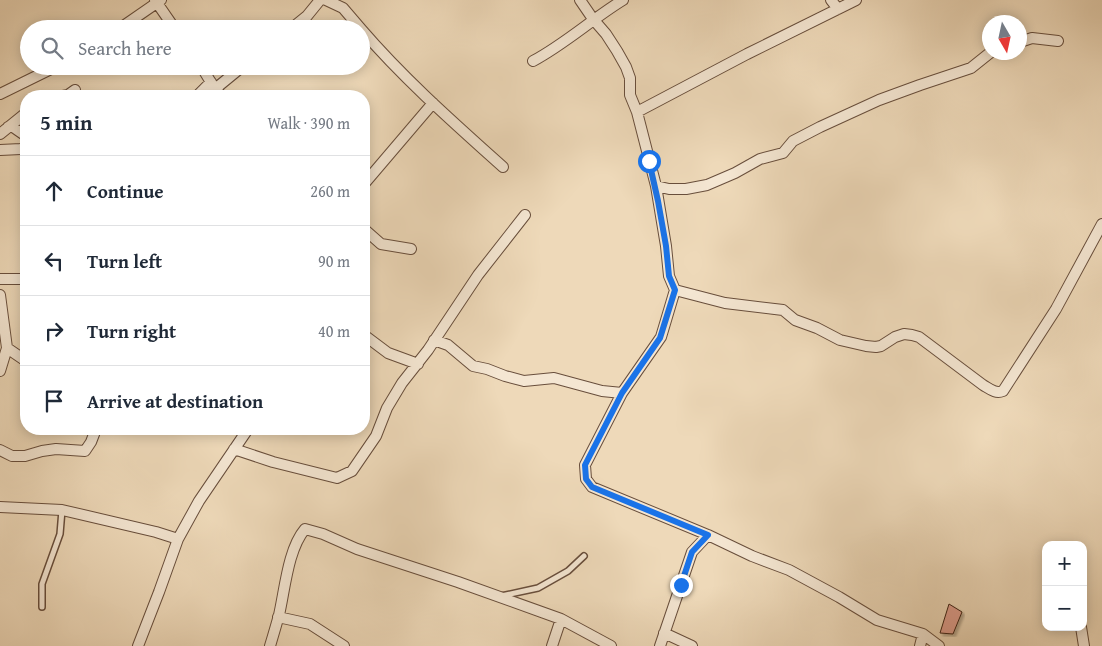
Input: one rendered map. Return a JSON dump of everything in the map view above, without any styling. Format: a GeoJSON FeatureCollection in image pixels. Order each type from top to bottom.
{"type":"FeatureCollection","features":[{"type":"Feature","properties":{"kind":"street"},"geometry":{"type":"LineString","coordinates":[[302,20],[320,0]]}},
{"type":"Feature","properties":{"kind":"street"},"geometry":{"type":"LineString","coordinates":[[326,0],[343,8],[353,20]]}},
{"type":"Feature","properties":{"kind":"street"},"geometry":{"type":"LineString","coordinates":[[580,0],[613,46],[626,67],[630,78],[630,95],[637,112],[656,186],[669,276],[675,290],[660,338],[622,393],[585,465],[586,479],[592,487],[789,570],[877,620],[923,634],[939,646]]}},
{"type":"Feature","properties":{"kind":"street"},"geometry":{"type":"LineString","coordinates":[[532,61],[558,46],[593,19],[623,0]]}},
{"type":"Feature","properties":{"kind":"street"},"geometry":{"type":"LineString","coordinates":[[637,112],[834,4],[856,0]]}},
{"type":"Feature","properties":{"kind":"street"},"geometry":{"type":"LineString","coordinates":[[132,20],[158,1],[170,20]]}},
{"type":"Feature","properties":{"kind":"street"},"geometry":{"type":"LineString","coordinates":[[1027,40],[1032,38],[1058,41]]}},
{"type":"Feature","properties":{"kind":"street"},"geometry":{"type":"LineString","coordinates":[[370,40],[433,103],[503,167]]}},
{"type":"Feature","properties":{"kind":"street"},"geometry":{"type":"LineString","coordinates":[[656,186],[669,189],[686,189],[707,185],[735,173],[760,159],[783,153],[794,141],[820,127],[920,84],[971,68],[982,59]]}},
{"type":"Feature","properties":{"kind":"street"},"geometry":{"type":"LineString","coordinates":[[0,94],[39,75]]}},
{"type":"Feature","properties":{"kind":"street"},"geometry":{"type":"LineString","coordinates":[[206,75],[216,89],[233,75]]}},
{"type":"Feature","properties":{"kind":"street"},"geometry":{"type":"LineString","coordinates":[[370,177],[433,103]]}},
{"type":"Feature","properties":{"kind":"street"},"geometry":{"type":"LineString","coordinates":[[4,131],[20,118]]}},
{"type":"Feature","properties":{"kind":"street"},"geometry":{"type":"LineString","coordinates":[[4,131],[13,127],[20,132]]}},
{"type":"Feature","properties":{"kind":"street"},"geometry":{"type":"LineString","coordinates":[[0,150],[20,149]]}},
{"type":"Feature","properties":{"kind":"street"},"geometry":{"type":"LineString","coordinates":[[234,449],[273,462],[337,478],[352,471],[376,436],[387,408],[398,389],[418,364],[478,275],[525,215]]}},
{"type":"Feature","properties":{"kind":"street"},"geometry":{"type":"LineString","coordinates":[[675,290],[725,302],[783,310],[795,320],[817,328],[840,340],[866,346],[876,347],[904,334],[912,335],[918,337],[983,386],[998,393],[1003,391],[1008,384],[1056,310],[1102,224]]}},
{"type":"Feature","properties":{"kind":"street"},"geometry":{"type":"LineString","coordinates":[[370,234],[382,244],[411,249]]}},
{"type":"Feature","properties":{"kind":"street"},"geometry":{"type":"LineString","coordinates":[[0,279],[20,279]]}},
{"type":"Feature","properties":{"kind":"street"},"geometry":{"type":"LineString","coordinates":[[0,295],[7,348],[0,371]]}},
{"type":"Feature","properties":{"kind":"street"},"geometry":{"type":"LineString","coordinates":[[370,340],[388,353],[418,364]]}},
{"type":"Feature","properties":{"kind":"street"},"geometry":{"type":"LineString","coordinates":[[434,340],[448,345],[473,366],[505,376],[524,381],[554,378],[602,391],[622,393]]}},
{"type":"Feature","properties":{"kind":"street"},"geometry":{"type":"LineString","coordinates":[[7,348],[20,357]]}},
{"type":"Feature","properties":{"kind":"street"},"geometry":{"type":"LineString","coordinates":[[0,450],[12,456],[25,456],[56,449],[85,450],[94,435]]}},
{"type":"Feature","properties":{"kind":"street"},"geometry":{"type":"LineString","coordinates":[[138,646],[178,539],[199,501],[234,449],[241,435]]}},
{"type":"Feature","properties":{"kind":"street"},"geometry":{"type":"LineString","coordinates":[[0,506],[62,510],[178,539]]}},
{"type":"Feature","properties":{"kind":"street"},"geometry":{"type":"LineString","coordinates":[[270,646],[295,544],[305,529],[323,534],[357,549],[518,602],[561,619],[611,646]]}},
{"type":"Feature","properties":{"kind":"street"},"geometry":{"type":"LineString","coordinates":[[660,646],[692,552],[708,535]]}},
{"type":"Feature","properties":{"kind":"street"},"geometry":{"type":"LineString","coordinates":[[278,617],[310,624],[344,646]]}},
{"type":"Feature","properties":{"kind":"street"},"geometry":{"type":"LineString","coordinates":[[552,646],[561,619]]}},
{"type":"Feature","properties":{"kind":"street"},"geometry":{"type":"LineString","coordinates":[[1082,631],[1084,646]]}},
{"type":"Feature","properties":{"kind":"street"},"geometry":{"type":"LineString","coordinates":[[664,633],[692,646]]}},
{"type":"Feature","properties":{"kind":"street"},"geometry":{"type":"LineString","coordinates":[[920,646],[923,634]]}},
{"type":"Feature","properties":{"kind":"lane"},"geometry":{"type":"LineString","coordinates":[[42,607],[42,584],[60,534],[62,510]]}},
{"type":"Feature","properties":{"kind":"lane"},"geometry":{"type":"LineString","coordinates":[[498,596],[538,588],[568,571],[584,556]]}},
{"type":"Feature","properties":{"kind":"building"},"geometry":{"type":"Polygon","coordinates":[[[949,604],[962,612],[953,634],[940,633],[949,604]]]}},
{"type":"Feature","properties":{"kind":"route"},"geometry":{"type":"LineString","coordinates":[[649,161],[656,186],[669,276],[675,290],[660,338],[622,393],[585,465],[586,479],[592,487],[708,535],[692,552],[681,585]]}}]}
